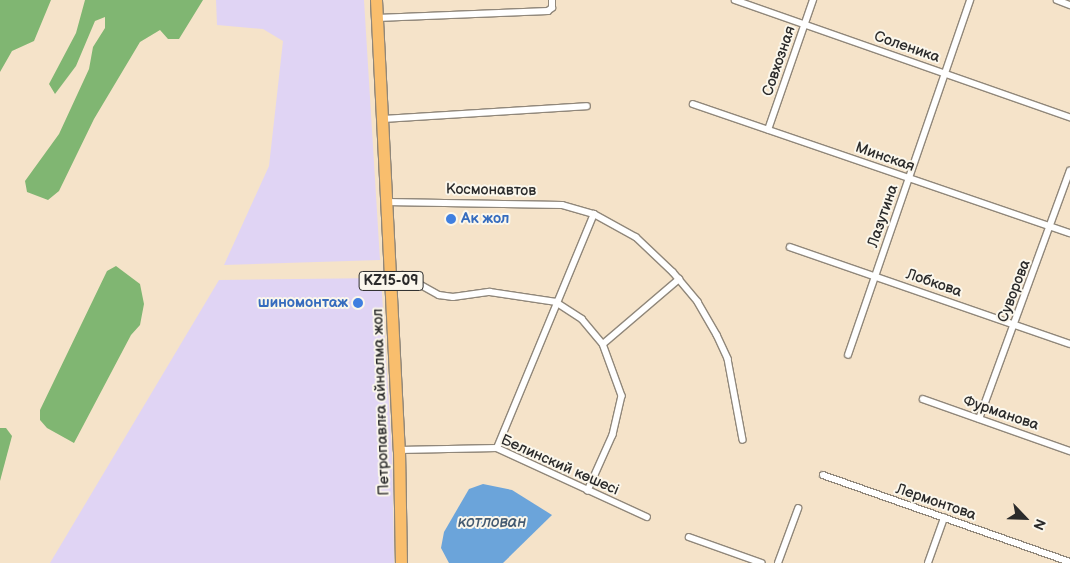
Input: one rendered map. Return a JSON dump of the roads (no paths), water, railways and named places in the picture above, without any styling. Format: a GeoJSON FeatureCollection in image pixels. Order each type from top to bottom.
{"type":"FeatureCollection","features":[{"type":"Feature","properties":{"kind":"highway","name":"Петропавлға айналма жол"},"geometry":{"type":"LineString","coordinates":[[376,0],[399,450],[401,563]]}},
{"type":"Feature","properties":{"kind":"street"},"geometry":{"type":"LineString","coordinates":[[376,18],[548,10],[552,8],[552,0]]}},
{"type":"Feature","properties":{"kind":"street","name":"Соленика"},"geometry":{"type":"LineString","coordinates":[[735,0],[1070,118]]}},
{"type":"Feature","properties":{"kind":"street","name":"Совхозная"},"geometry":{"type":"LineString","coordinates":[[768,130],[813,0]]}},
{"type":"Feature","properties":{"kind":"street","name":"Лазутина"},"geometry":{"type":"LineString","coordinates":[[848,355],[970,0]]}},
{"type":"Feature","properties":{"kind":"street"},"geometry":{"type":"LineString","coordinates":[[1057,0],[1070,5]]}},
{"type":"Feature","properties":{"kind":"street","name":"Минская"},"geometry":{"type":"LineString","coordinates":[[693,104],[1070,233]]}},
{"type":"Feature","properties":{"kind":"street"},"geometry":{"type":"LineString","coordinates":[[382,119],[588,106]]}},
{"type":"Feature","properties":{"kind":"street","name":"Суворова"},"geometry":{"type":"LineString","coordinates":[[979,419],[1070,171]]}},
{"type":"Feature","properties":{"kind":"street","name":"Космонавтов"},"geometry":{"type":"LineString","coordinates":[[386,202],[553,204],[594,214],[636,238],[679,279],[698,302],[728,359],[743,440]]}},
{"type":"Feature","properties":{"kind":"street"},"geometry":{"type":"LineString","coordinates":[[497,448],[594,214]]}},
{"type":"Feature","properties":{"kind":"street","name":"Лобкова"},"geometry":{"type":"LineString","coordinates":[[790,247],[1070,344]]}},
{"type":"Feature","properties":{"kind":"street"},"geometry":{"type":"LineString","coordinates":[[390,276],[403,275],[438,295],[453,297],[490,292],[556,302],[575,313],[603,344],[622,396],[613,435],[588,491]]}},
{"type":"Feature","properties":{"kind":"street"},"geometry":{"type":"LineString","coordinates":[[603,344],[679,279]]}},
{"type":"Feature","properties":{"kind":"street","name":"Фурманова"},"geometry":{"type":"LineString","coordinates":[[923,399],[1070,451]]}},
{"type":"Feature","properties":{"kind":"street","name":"Белинский көшесі"},"geometry":{"type":"LineString","coordinates":[[399,450],[497,448],[647,517]]}},
{"type":"Feature","properties":{"kind":"street","name":"Лермонтова"},"geometry":{"type":"LineString","coordinates":[[823,475],[1070,562]]}},
{"type":"Feature","properties":{"kind":"street"},"geometry":{"type":"LineString","coordinates":[[778,563],[798,509]]}},
{"type":"Feature","properties":{"kind":"street"},"geometry":{"type":"LineString","coordinates":[[928,563],[944,518]]}},
{"type":"Feature","properties":{"kind":"street"},"geometry":{"type":"LineString","coordinates":[[689,537],[762,563]]}},
{"type":"Feature","properties":{"kind":"water","name":"котлован"},"geometry":{"type":"Polygon","coordinates":[[[483,484],[512,490],[552,515],[503,563],[449,563],[441,548],[444,532],[469,489],[483,484]]]}},
{"type":"Feature","properties":{"kind":"place","name":"Ак жол"},"geometry":{"type":"Point","coordinates":[451,219]}},
{"type":"Feature","properties":{"kind":"place","name":"шиномонтаж"},"geometry":{"type":"Point","coordinates":[358,303]}}]}
